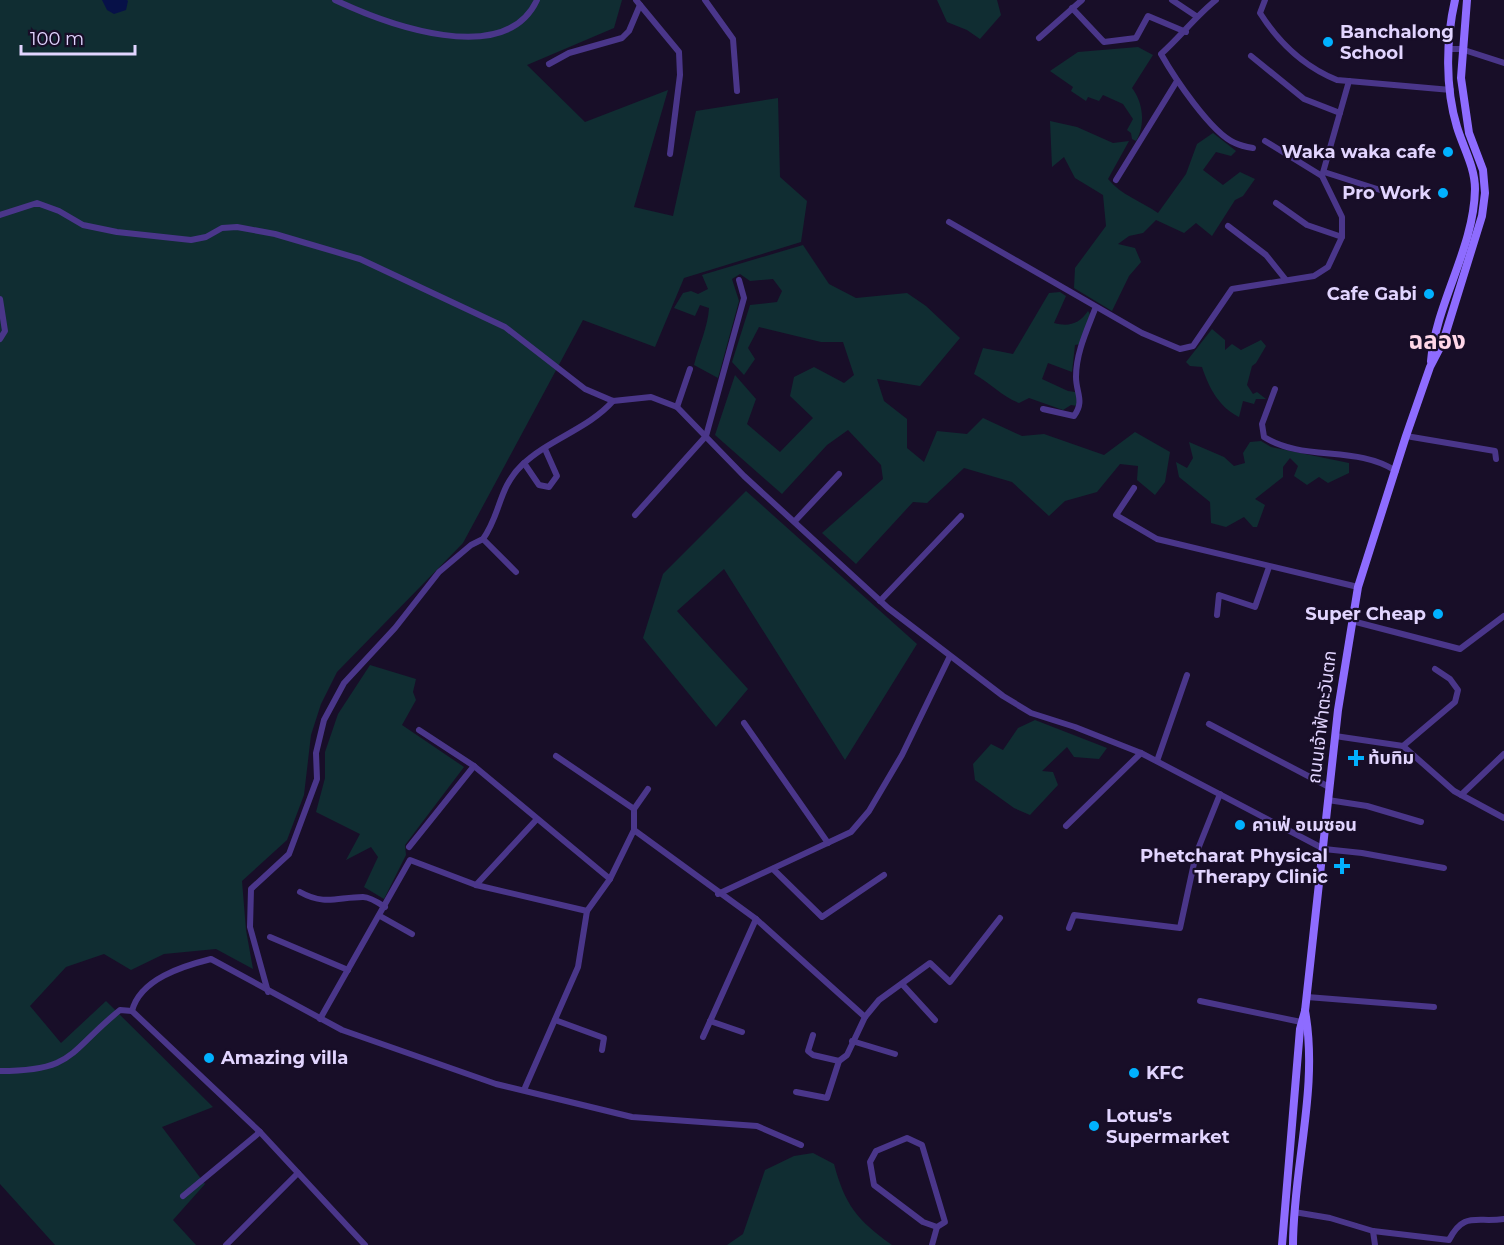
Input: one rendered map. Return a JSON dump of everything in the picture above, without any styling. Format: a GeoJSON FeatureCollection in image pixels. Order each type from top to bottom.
{"type":"FeatureCollection","features":[{"type":"Feature","properties":{"kind":"main road","name":"ถนนเจ้าฟ้าตะวันตก"},"geometry":{"type":"LineString","coordinates":[[1430,368],[1433,338],[1471,222],[1475,187],[1472,169],[1456,126],[1451,90],[1450,22],[1455,0]]}},
{"type":"Feature","properties":{"kind":"main road","name":"ถนนเจ้าฟ้าตะวันตก"},"geometry":{"type":"LineString","coordinates":[[1282,1245],[1301,1022],[1307,997],[1335,736],[1358,587],[1406,436],[1460,292],[1482,216],[1485,193],[1483,170],[1470,133],[1461,78],[1461,49],[1467,0]]}},
{"type":"Feature","properties":{"kind":"main road"},"geometry":{"type":"LineString","coordinates":[[1457,266],[1466,270]]}},
{"type":"Feature","properties":{"kind":"main road"},"geometry":{"type":"LineString","coordinates":[[1449,287],[1460,292]]}},
{"type":"Feature","properties":{"kind":"main road","name":"ถนนเจ้าฟ้าตะวันตก"},"geometry":{"type":"LineString","coordinates":[[1293,1245],[1294,1212],[1308,1077],[1309,1029],[1305,1011]]}},
{"type":"Feature","properties":{"kind":"street"},"geometry":{"type":"LineString","coordinates":[[335,0],[435,36],[468,36],[502,32],[530,16],[537,0]]}},
{"type":"Feature","properties":{"kind":"street"},"geometry":{"type":"LineString","coordinates":[[705,0],[733,39],[736,91]]}},
{"type":"Feature","properties":{"kind":"street"},"geometry":{"type":"LineString","coordinates":[[1039,38],[1082,0]]}},
{"type":"Feature","properties":{"kind":"street"},"geometry":{"type":"LineString","coordinates":[[1172,0],[1196,16]]}},
{"type":"Feature","properties":{"kind":"street"},"geometry":{"type":"LineString","coordinates":[[1216,0],[1196,16],[1186,32],[1161,54],[1177,81],[1210,122],[1233,143],[1253,148]]}},
{"type":"Feature","properties":{"kind":"street"},"geometry":{"type":"LineString","coordinates":[[1265,0],[1260,14],[1287,48],[1324,75],[1349,81],[1451,90]]}},
{"type":"Feature","properties":{"kind":"street"},"geometry":{"type":"LineString","coordinates":[[549,64],[569,53],[622,38],[629,31],[638,2],[661,26],[679,51],[680,75],[670,154]]}},
{"type":"Feature","properties":{"kind":"street"},"geometry":{"type":"LineString","coordinates":[[1072,8],[1104,42],[1136,38],[1148,16],[1186,32]]}},
{"type":"Feature","properties":{"kind":"street"},"geometry":{"type":"LineString","coordinates":[[1450,49],[1461,49],[1504,63]]}},
{"type":"Feature","properties":{"kind":"street"},"geometry":{"type":"LineString","coordinates":[[1251,56],[1304,99],[1340,113]]}},
{"type":"Feature","properties":{"kind":"street"},"geometry":{"type":"LineString","coordinates":[[1116,180],[1177,81]]}},
{"type":"Feature","properties":{"kind":"street"},"geometry":{"type":"LineString","coordinates":[[949,222],[1095,309],[1142,333],[1180,349],[1193,346],[1232,289],[1314,276],[1328,267],[1342,237],[1342,217],[1323,174],[1349,81]]}},
{"type":"Feature","properties":{"kind":"street"},"geometry":{"type":"LineString","coordinates":[[1265,141],[1323,174],[1402,197]]}},
{"type":"Feature","properties":{"kind":"street"},"geometry":{"type":"LineString","coordinates":[[0,215],[37,203],[59,210],[83,225],[117,232],[191,240],[206,237],[222,228],[237,227],[275,234],[360,259],[505,327],[585,389],[613,401],[651,397],[662,399],[677,407],[744,476],[880,601],[1003,696],[1031,713],[1075,727],[1140,753],[1324,849],[1362,853],[1444,868]]}},
{"type":"Feature","properties":{"kind":"street"},"geometry":{"type":"LineString","coordinates":[[1276,203],[1307,225],[1342,237]]}},
{"type":"Feature","properties":{"kind":"street"},"geometry":{"type":"LineString","coordinates":[[1228,226],[1266,255],[1286,280]]}},
{"type":"Feature","properties":{"kind":"street"},"geometry":{"type":"LineString","coordinates":[[635,515],[706,436],[744,298],[739,280]]}},
{"type":"Feature","properties":{"kind":"street"},"geometry":{"type":"LineString","coordinates":[[0,300],[4,331],[0,339]]}},
{"type":"Feature","properties":{"kind":"street"},"geometry":{"type":"LineString","coordinates":[[1043,409],[1074,416],[1078,410],[1081,396],[1076,379],[1077,363],[1095,309]]}},
{"type":"Feature","properties":{"kind":"street"},"geometry":{"type":"LineString","coordinates":[[677,407],[690,369]]}},
{"type":"Feature","properties":{"kind":"street"},"geometry":{"type":"LineString","coordinates":[[1275,389],[1263,424],[1264,437],[1290,447],[1360,456],[1383,463],[1396,471]]}},
{"type":"Feature","properties":{"kind":"street"},"geometry":{"type":"LineString","coordinates":[[268,992],[250,927],[251,889],[289,854],[317,779],[316,753],[324,720],[344,682],[395,628],[439,572],[471,545],[483,539],[503,489],[524,463],[602,413],[613,401]]}},
{"type":"Feature","properties":{"kind":"street"},"geometry":{"type":"LineString","coordinates":[[1406,436],[1494,451],[1496,459]]}},
{"type":"Feature","properties":{"kind":"street"},"geometry":{"type":"LineString","coordinates":[[524,463],[538,485],[549,487],[557,476],[545,449]]}},
{"type":"Feature","properties":{"kind":"street"},"geometry":{"type":"LineString","coordinates":[[795,521],[839,474]]}},
{"type":"Feature","properties":{"kind":"street"},"geometry":{"type":"LineString","coordinates":[[1134,489],[1116,515],[1157,539],[1358,587]]}},
{"type":"Feature","properties":{"kind":"street"},"geometry":{"type":"LineString","coordinates":[[880,601],[961,516]]}},
{"type":"Feature","properties":{"kind":"street"},"geometry":{"type":"LineString","coordinates":[[483,539],[516,572]]}},
{"type":"Feature","properties":{"kind":"street"},"geometry":{"type":"LineString","coordinates":[[1217,615],[1218,594],[1255,608],[1269,567]]}},
{"type":"Feature","properties":{"kind":"street"},"geometry":{"type":"LineString","coordinates":[[1352,621],[1460,649],[1504,616]]}},
{"type":"Feature","properties":{"kind":"street"},"geometry":{"type":"LineString","coordinates":[[718,894],[851,832],[868,811],[902,755],[950,656]]}},
{"type":"Feature","properties":{"kind":"street"},"geometry":{"type":"LineString","coordinates":[[1403,746],[1455,702],[1458,690],[1455,685],[1435,669]]}},
{"type":"Feature","properties":{"kind":"street"},"geometry":{"type":"LineString","coordinates":[[1157,761],[1187,675]]}},
{"type":"Feature","properties":{"kind":"street"},"geometry":{"type":"LineString","coordinates":[[744,723],[828,843]]}},
{"type":"Feature","properties":{"kind":"street"},"geometry":{"type":"LineString","coordinates":[[1209,724],[1329,786]]}},
{"type":"Feature","properties":{"kind":"street"},"geometry":{"type":"LineString","coordinates":[[419,730],[474,766],[610,879]]}},
{"type":"Feature","properties":{"kind":"street"},"geometry":{"type":"LineString","coordinates":[[1335,736],[1403,746],[1461,795],[1504,818]]}},
{"type":"Feature","properties":{"kind":"street"},"geometry":{"type":"LineString","coordinates":[[1066,826],[1140,753]]}},
{"type":"Feature","properties":{"kind":"street"},"geometry":{"type":"LineString","coordinates":[[1461,795],[1504,754]]}},
{"type":"Feature","properties":{"kind":"street"},"geometry":{"type":"LineString","coordinates":[[556,756],[634,809]]}},
{"type":"Feature","properties":{"kind":"street"},"geometry":{"type":"LineString","coordinates":[[409,847],[474,766]]}},
{"type":"Feature","properties":{"kind":"street"},"geometry":{"type":"LineString","coordinates":[[524,1090],[578,967],[588,911],[610,879],[634,830],[634,809],[648,789]]}},
{"type":"Feature","properties":{"kind":"street"},"geometry":{"type":"LineString","coordinates":[[1069,928],[1074,915],[1180,928],[1196,854],[1221,794]]}},
{"type":"Feature","properties":{"kind":"street"},"geometry":{"type":"LineString","coordinates":[[1328,800],[1367,806],[1421,822]]}},
{"type":"Feature","properties":{"kind":"street"},"geometry":{"type":"LineString","coordinates":[[476,885],[537,819]]}},
{"type":"Feature","properties":{"kind":"street"},"geometry":{"type":"LineString","coordinates":[[634,830],[718,894],[756,919],[865,1017]]}},
{"type":"Feature","properties":{"kind":"street"},"geometry":{"type":"LineString","coordinates":[[320,1019],[386,907],[410,860],[476,885],[588,911]]}},
{"type":"Feature","properties":{"kind":"street"},"geometry":{"type":"LineString","coordinates":[[773,869],[822,917],[884,875]]}},
{"type":"Feature","properties":{"kind":"street"},"geometry":{"type":"LineString","coordinates":[[300,892],[311,898],[333,902],[365,897],[386,907]]}},
{"type":"Feature","properties":{"kind":"street"},"geometry":{"type":"LineString","coordinates":[[380,916],[412,934]]}},
{"type":"Feature","properties":{"kind":"street"},"geometry":{"type":"LineString","coordinates":[[796,1092],[826,1098],[839,1061],[847,1056],[865,1017],[879,1000],[930,963],[950,982],[1000,918]]}},
{"type":"Feature","properties":{"kind":"street"},"geometry":{"type":"LineString","coordinates":[[703,1036],[756,919]]}},
{"type":"Feature","properties":{"kind":"street"},"geometry":{"type":"LineString","coordinates":[[270,937],[348,970]]}},
{"type":"Feature","properties":{"kind":"street"},"geometry":{"type":"LineString","coordinates":[[132,1011],[140,994],[176,968],[211,959],[238,971],[268,992],[342,1030],[485,1080],[632,1117],[757,1126],[801,1145]]}},
{"type":"Feature","properties":{"kind":"street"},"geometry":{"type":"LineString","coordinates":[[902,984],[935,1020]]}},
{"type":"Feature","properties":{"kind":"street"},"geometry":{"type":"LineString","coordinates":[[1307,997],[1434,1007]]}},
{"type":"Feature","properties":{"kind":"street"},"geometry":{"type":"LineString","coordinates":[[1200,1001],[1301,1022]]}},
{"type":"Feature","properties":{"kind":"street"},"geometry":{"type":"LineString","coordinates":[[0,1071],[40,1070],[67,1060],[120,1011],[132,1011],[260,1132],[365,1245]]}},
{"type":"Feature","properties":{"kind":"street"},"geometry":{"type":"LineString","coordinates":[[555,1020],[604,1038],[602,1050]]}},
{"type":"Feature","properties":{"kind":"street"},"geometry":{"type":"LineString","coordinates":[[710,1021],[742,1032]]}},
{"type":"Feature","properties":{"kind":"street"},"geometry":{"type":"LineString","coordinates":[[813,1035],[808,1051],[813,1055],[839,1061]]}},
{"type":"Feature","properties":{"kind":"street"},"geometry":{"type":"LineString","coordinates":[[852,1041],[895,1054]]}},
{"type":"Feature","properties":{"kind":"street"},"geometry":{"type":"LineString","coordinates":[[183,1196],[260,1132]]}},
{"type":"Feature","properties":{"kind":"street"},"geometry":{"type":"LineString","coordinates":[[932,1245],[937,1227],[945,1222],[922,1145],[907,1138],[876,1151],[870,1162],[874,1185],[923,1222],[937,1227]]}},
{"type":"Feature","properties":{"kind":"street"},"geometry":{"type":"LineString","coordinates":[[226,1245],[298,1173]]}},
{"type":"Feature","properties":{"kind":"street"},"geometry":{"type":"LineString","coordinates":[[1294,1212],[1330,1218],[1373,1231],[1449,1243],[1457,1225],[1470,1219],[1489,1221],[1504,1218]]}},
{"type":"Feature","properties":{"kind":"street"},"geometry":{"type":"LineString","coordinates":[[1373,1231],[1375,1245]]}},
{"type":"Feature","properties":{"kind":"street"},"geometry":{"type":"LineString","coordinates":[[353,1245],[359,1239]]}},
{"type":"Feature","properties":{"kind":"green space"},"geometry":{"type":"Polygon","coordinates":[[[0,0],[622,0],[614,28],[527,65],[585,122],[668,90],[634,207],[673,216],[696,111],[778,98],[780,177],[807,201],[801,242],[684,278],[655,347],[583,320],[463,543],[337,672],[321,704],[311,735],[304,795],[287,840],[242,881],[246,930],[253,969],[216,949],[164,954],[131,970],[104,954],[66,967],[30,1006],[61,1043],[106,1001],[213,1107],[162,1127],[205,1184],[173,1220],[196,1245],[55,1245],[0,1184],[0,0]]]}},
{"type":"Feature","properties":{"kind":"green space"},"geometry":{"type":"Polygon","coordinates":[[[937,0],[997,0],[1001,15],[980,39],[967,30],[947,22],[937,0]]]}},
{"type":"Feature","properties":{"kind":"green space"},"geometry":{"type":"Polygon","coordinates":[[[1138,47],[1153,55],[1132,88],[1139,100],[1142,114],[1141,128],[1136,141],[1132,139],[1131,133],[1127,130],[1133,119],[1123,104],[1103,95],[1099,101],[1088,97],[1086,101],[1071,91],[1073,87],[1050,71],[1078,52],[1138,47]]]}},
{"type":"Feature","properties":{"kind":"green space"},"geometry":{"type":"Polygon","coordinates":[[[1050,121],[1077,127],[1113,143],[1129,141],[1108,179],[1125,194],[1158,213],[1186,174],[1197,144],[1213,133],[1236,151],[1231,156],[1216,152],[1203,170],[1223,185],[1240,172],[1255,179],[1243,196],[1235,200],[1212,236],[1196,223],[1184,233],[1156,220],[1143,233],[1129,236],[1118,244],[1135,248],[1141,262],[1129,276],[1112,311],[1074,288],[1075,268],[1106,226],[1103,195],[1075,178],[1064,157],[1052,167],[1050,121]]]}},
{"type":"Feature","properties":{"kind":"green space"},"geometry":{"type":"Polygon","coordinates":[[[803,245],[829,284],[856,298],[907,293],[926,306],[960,338],[920,386],[877,379],[884,401],[907,419],[907,448],[924,462],[937,431],[967,434],[983,418],[1022,436],[1044,434],[1104,455],[1135,432],[1170,452],[1165,482],[1155,495],[1137,480],[1138,466],[1120,464],[1097,492],[1065,501],[1049,516],[1012,482],[964,468],[927,503],[913,502],[856,564],[822,533],[883,479],[881,465],[848,430],[827,445],[782,494],[715,435],[735,375],[756,399],[747,424],[780,452],[813,418],[790,396],[794,377],[814,367],[844,383],[854,375],[843,342],[821,342],[759,327],[748,348],[755,359],[744,375],[732,362],[750,305],[777,302],[782,291],[773,279],[750,281],[740,274],[732,279],[739,301],[718,378],[694,365],[709,308],[700,305],[695,316],[674,308],[683,293],[691,291],[698,294],[708,289],[702,275],[803,245]]]}},
{"type":"Feature","properties":{"kind":"green space"},"geometry":{"type":"Polygon","coordinates":[[[1060,292],[1066,296],[1054,323],[1064,325],[1073,323],[1081,319],[1088,311],[1090,314],[1080,344],[1075,345],[1072,372],[1048,363],[1042,379],[1075,392],[1078,396],[1078,406],[1071,405],[1063,410],[1029,398],[1019,403],[974,374],[983,348],[1013,354],[1049,293],[1060,292]]]}},
{"type":"Feature","properties":{"kind":"green space"},"geometry":{"type":"Polygon","coordinates":[[[1212,329],[1225,340],[1225,350],[1232,344],[1241,350],[1261,340],[1266,346],[1252,366],[1247,385],[1253,394],[1257,392],[1266,399],[1256,399],[1254,404],[1243,401],[1239,417],[1220,402],[1202,367],[1190,366],[1186,362],[1212,329]]]}},
{"type":"Feature","properties":{"kind":"green space"},"geometry":{"type":"Polygon","coordinates":[[[1261,441],[1271,447],[1349,463],[1349,473],[1328,483],[1319,477],[1307,485],[1294,476],[1298,466],[1290,458],[1283,467],[1283,477],[1255,499],[1265,505],[1257,527],[1253,527],[1244,517],[1226,527],[1211,523],[1210,502],[1179,477],[1176,462],[1187,468],[1193,458],[1189,442],[1224,457],[1234,466],[1245,463],[1243,453],[1250,442],[1261,441]]]}},
{"type":"Feature","properties":{"kind":"green space"},"geometry":{"type":"Polygon","coordinates":[[[746,491],[917,644],[845,760],[724,569],[677,611],[748,689],[716,727],[643,638],[663,574],[746,491]]]}},
{"type":"Feature","properties":{"kind":"green space"},"geometry":{"type":"Polygon","coordinates":[[[370,665],[416,679],[413,692],[416,700],[402,725],[464,767],[405,845],[406,855],[384,899],[364,887],[378,857],[371,847],[346,860],[360,834],[316,812],[325,778],[325,752],[338,714],[370,665]]]}},
{"type":"Feature","properties":{"kind":"green space"},"geometry":{"type":"Polygon","coordinates":[[[1035,720],[1107,748],[1099,759],[1074,757],[1067,747],[1042,771],[1053,772],[1058,785],[1030,815],[1014,808],[975,780],[973,764],[991,744],[1003,750],[1018,728],[1035,720]]]}},
{"type":"Feature","properties":{"kind":"green space"},"geometry":{"type":"Polygon","coordinates":[[[813,1153],[834,1164],[843,1190],[854,1210],[870,1228],[892,1245],[727,1245],[743,1234],[765,1170],[794,1156],[813,1153]]]}},
{"type":"Feature","properties":{"kind":"shaded area"},"geometry":{"type":"Polygon","coordinates":[[[102,0],[128,1],[126,10],[114,14],[107,10],[102,0]]]}},
{"type":"Feature","properties":{"kind":"place","name":"Banchalong School"},"geometry":{"type":"Point","coordinates":[1328,42]}},
{"type":"Feature","properties":{"kind":"place","name":"Waka waka cafe"},"geometry":{"type":"Point","coordinates":[1448,152]}},
{"type":"Feature","properties":{"kind":"place","name":"Pro Work"},"geometry":{"type":"Point","coordinates":[1443,193]}},
{"type":"Feature","properties":{"kind":"place","name":"Cafe Gabi"},"geometry":{"type":"Point","coordinates":[1429,294]}},
{"type":"Feature","properties":{"kind":"place","name":"Super Cheap"},"geometry":{"type":"Point","coordinates":[1438,614]}},
{"type":"Feature","properties":{"kind":"place","name":"ท้บทิม"},"geometry":{"type":"Point","coordinates":[1356,758]}},
{"type":"Feature","properties":{"kind":"place","name":"คาเฟ่ อเมซอน"},"geometry":{"type":"Point","coordinates":[1240,825]}},
{"type":"Feature","properties":{"kind":"place","name":"Phetcharat Physical Therapy Clinic"},"geometry":{"type":"Point","coordinates":[1342,866]}},
{"type":"Feature","properties":{"kind":"place","name":"Amazing villa"},"geometry":{"type":"Point","coordinates":[209,1058]}},
{"type":"Feature","properties":{"kind":"place","name":"KFC"},"geometry":{"type":"Point","coordinates":[1134,1073]}},
{"type":"Feature","properties":{"kind":"place","name":"Lotus's Supermarket"},"geometry":{"type":"Point","coordinates":[1094,1126]}},
{"type":"Feature","properties":{"kind":"district","name":"ฉลอง"},"geometry":{"type":"Point","coordinates":[1437,341]}}]}
